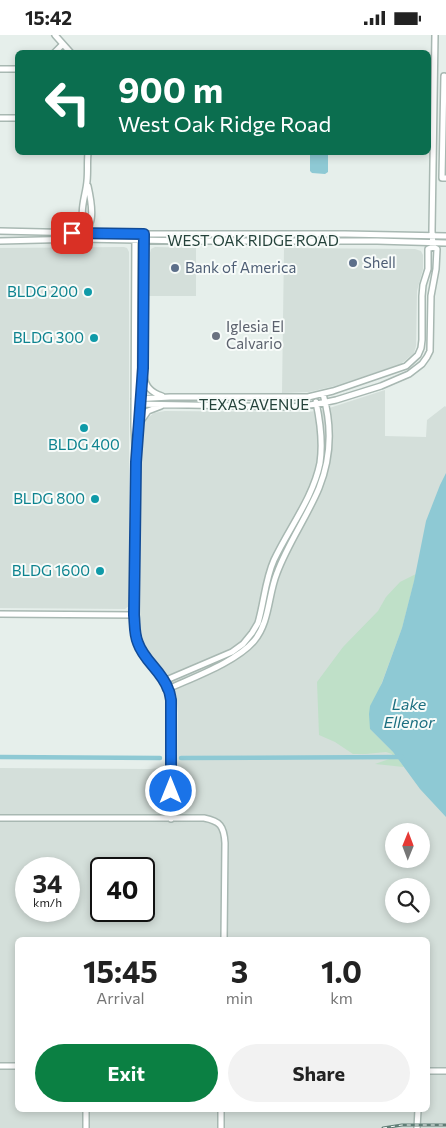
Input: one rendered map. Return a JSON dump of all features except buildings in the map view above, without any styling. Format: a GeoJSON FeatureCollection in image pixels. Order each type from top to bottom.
{"type":"FeatureCollection","features":[{"type":"Feature","properties":{"kind":"street"},"geometry":{"type":"LineString","coordinates":[[55,35],[68,50]]}},
{"type":"Feature","properties":{"kind":"street","name":"TEXAS AVENUE"},"geometry":{"type":"LineString","coordinates":[[138,401],[170,397],[292,398],[315,396],[378,377],[406,366],[418,355],[422,340],[422,290],[428,269],[428,249],[432,245],[435,35]]}},
{"type":"Feature","properties":{"kind":"street"},"geometry":{"type":"LineString","coordinates":[[57,50],[63,44]]}},
{"type":"Feature","properties":{"kind":"street"},"geometry":{"type":"LineString","coordinates":[[0,69],[15,69]]}},
{"type":"Feature","properties":{"kind":"street"},"geometry":{"type":"LineString","coordinates":[[434,76],[445,76],[442,178],[446,178]]}},
{"type":"Feature","properties":{"kind":"street"},"geometry":{"type":"LineString","coordinates":[[0,118],[15,118]]}},
{"type":"Feature","properties":{"kind":"street"},"geometry":{"type":"LineString","coordinates":[[31,240],[40,235],[74,236],[87,231],[91,223],[91,199],[87,183],[88,155]]}},
{"type":"Feature","properties":{"kind":"street","name":"WEST OAK RIDGE ROAD"},"geometry":{"type":"LineString","coordinates":[[0,231],[446,236]]}},
{"type":"Feature","properties":{"kind":"street"},"geometry":{"type":"LineString","coordinates":[[135,234],[138,426],[134,615],[136,637],[142,652],[164,681],[171,700],[171,819]]}},
{"type":"Feature","properties":{"kind":"street"},"geometry":{"type":"LineString","coordinates":[[144,234],[144,380],[152,392],[170,397]]}},
{"type":"Feature","properties":{"kind":"street"},"geometry":{"type":"LineString","coordinates":[[295,241],[298,238],[308,238],[310,235]]}},
{"type":"Feature","properties":{"kind":"street","name":"WEST OAK RIDGE ROAD"},"geometry":{"type":"LineString","coordinates":[[0,241],[88,239],[135,241],[295,241],[432,245],[446,243]]}},
{"type":"Feature","properties":{"kind":"street","name":"TEXAS AVENUE"},"geometry":{"type":"LineString","coordinates":[[138,401],[166,405],[292,407],[326,403],[381,386],[409,374],[422,364],[430,351],[430,302],[436,269],[436,249],[432,245]]}},
{"type":"Feature","properties":{"kind":"street"},"geometry":{"type":"LineString","coordinates":[[428,269],[436,269]]}},
{"type":"Feature","properties":{"kind":"street"},"geometry":{"type":"LineString","coordinates":[[422,302],[430,302]]}},
{"type":"Feature","properties":{"kind":"street"},"geometry":{"type":"LineString","coordinates":[[422,340],[430,340]]}},
{"type":"Feature","properties":{"kind":"street"},"geometry":{"type":"LineString","coordinates":[[406,366],[409,374]]}},
{"type":"Feature","properties":{"kind":"street"},"geometry":{"type":"LineString","coordinates":[[136,462],[134,426],[143,368]]}},
{"type":"Feature","properties":{"kind":"street"},"geometry":{"type":"LineString","coordinates":[[378,377],[381,386]]}},
{"type":"Feature","properties":{"kind":"street"},"geometry":{"type":"LineString","coordinates":[[168,689],[236,656],[251,644],[261,630],[265,622],[277,572],[319,487],[325,468],[329,425],[323,394]]}},
{"type":"Feature","properties":{"kind":"street"},"geometry":{"type":"LineString","coordinates":[[164,681],[232,652],[243,644],[258,623],[274,561],[305,502],[317,473],[321,444],[315,396]]}},
{"type":"Feature","properties":{"kind":"street"},"geometry":{"type":"LineString","coordinates":[[292,398],[292,407]]}},
{"type":"Feature","properties":{"kind":"street"},"geometry":{"type":"LineString","coordinates":[[138,426],[142,417],[148,411],[166,405]]}},
{"type":"Feature","properties":{"kind":"street"},"geometry":{"type":"LineString","coordinates":[[0,614],[134,615]]}},
{"type":"Feature","properties":{"kind":"street"},"geometry":{"type":"LineString","coordinates":[[0,818],[204,818],[214,820],[224,832],[225,843],[224,937]]}},
{"type":"Feature","properties":{"kind":"street"},"geometry":{"type":"LineString","coordinates":[[0,1066],[15,1066]]}},
{"type":"Feature","properties":{"kind":"street"},"geometry":{"type":"LineString","coordinates":[[430,1071],[446,1071]]}},
{"type":"Feature","properties":{"kind":"street"},"geometry":{"type":"LineString","coordinates":[[86,1112],[86,1128]]}},
{"type":"Feature","properties":{"kind":"street"},"geometry":{"type":"LineString","coordinates":[[221,1112],[221,1128]]}},
{"type":"Feature","properties":{"kind":"street"},"geometry":{"type":"LineString","coordinates":[[417,1128],[418,1112]]}},
{"type":"Feature","properties":{"kind":"shaded area"},"geometry":{"type":"Polygon","coordinates":[[[124,247],[129,252],[129,606],[125,609],[0,608],[0,248],[124,247]]]}},
{"type":"Feature","properties":{"kind":"shaded area"},"geometry":{"type":"Polygon","coordinates":[[[155,247],[196,248],[196,296],[149,296],[150,253],[151,249],[155,247]]]}},
{"type":"Feature","properties":{"kind":"shaded area"},"geometry":{"type":"Polygon","coordinates":[[[284,248],[415,249],[421,251],[423,255],[423,269],[417,291],[416,346],[414,353],[401,364],[335,386],[309,392],[282,393],[284,248]]]}},
{"type":"Feature","properties":{"kind":"shaded area"},"geometry":{"type":"Polygon","coordinates":[[[385,390],[385,436],[426,437],[427,420],[446,407],[446,1128],[0,1128],[0,768],[150,769],[177,766],[178,713],[176,694],[168,675],[144,644],[140,626],[141,431],[145,420],[154,413],[165,411],[320,411],[385,390]]]}},
{"type":"Feature","properties":{"kind":"green space"},"geometry":{"type":"Polygon","coordinates":[[[416,574],[402,628],[378,693],[370,729],[393,752],[404,767],[375,764],[392,758],[392,754],[386,752],[353,754],[335,742],[319,735],[317,682],[343,647],[378,611],[386,597],[400,582],[416,574]]]}},
{"type":"Feature","properties":{"kind":"water"},"geometry":{"type":"Polygon","coordinates":[[[310,155],[328,155],[328,172],[325,174],[312,173],[310,171],[310,155]]]}},
{"type":"Feature","properties":{"kind":"water","name":"Lake Ellenor"},"geometry":{"type":"Polygon","coordinates":[[[446,473],[446,817],[420,789],[393,752],[370,729],[369,714],[370,706],[382,683],[402,628],[426,521],[446,473]]]}},
{"type":"Feature","properties":{"kind":"waterway"},"geometry":{"type":"LineString","coordinates":[[0,757],[160,758]]}},
{"type":"Feature","properties":{"kind":"waterway"},"geometry":{"type":"LineString","coordinates":[[181,758],[402,757]]}},
{"type":"Feature","properties":{"kind":"railway"},"geometry":{"type":"LineString","coordinates":[[383,1128],[402,1125],[446,1125]]}},
{"type":"Feature","properties":{"kind":"place","name":"Shell"},"geometry":{"type":"Point","coordinates":[353,263]}},
{"type":"Feature","properties":{"kind":"place","name":"Bank of America"},"geometry":{"type":"Point","coordinates":[175,268]}},
{"type":"Feature","properties":{"kind":"place","name":"BLDG 200"},"geometry":{"type":"Point","coordinates":[88,292]}},
{"type":"Feature","properties":{"kind":"place","name":"Iglesia El Calvario"},"geometry":{"type":"Point","coordinates":[216,336]}},
{"type":"Feature","properties":{"kind":"place","name":"BLDG 300"},"geometry":{"type":"Point","coordinates":[94,338]}},
{"type":"Feature","properties":{"kind":"place","name":"BLDG 400"},"geometry":{"type":"Point","coordinates":[84,428]}},
{"type":"Feature","properties":{"kind":"place","name":"BLDG 800"},"geometry":{"type":"Point","coordinates":[95,499]}},
{"type":"Feature","properties":{"kind":"place","name":"BLDG 1600"},"geometry":{"type":"Point","coordinates":[100,571]}},
{"type":"Feature","properties":{"kind":"route"},"geometry":{"type":"LineString","coordinates":[[72,233],[144,234],[143,368],[136,462],[134,615],[137,642],[142,652],[164,681],[171,700],[171,791]]}}]}
